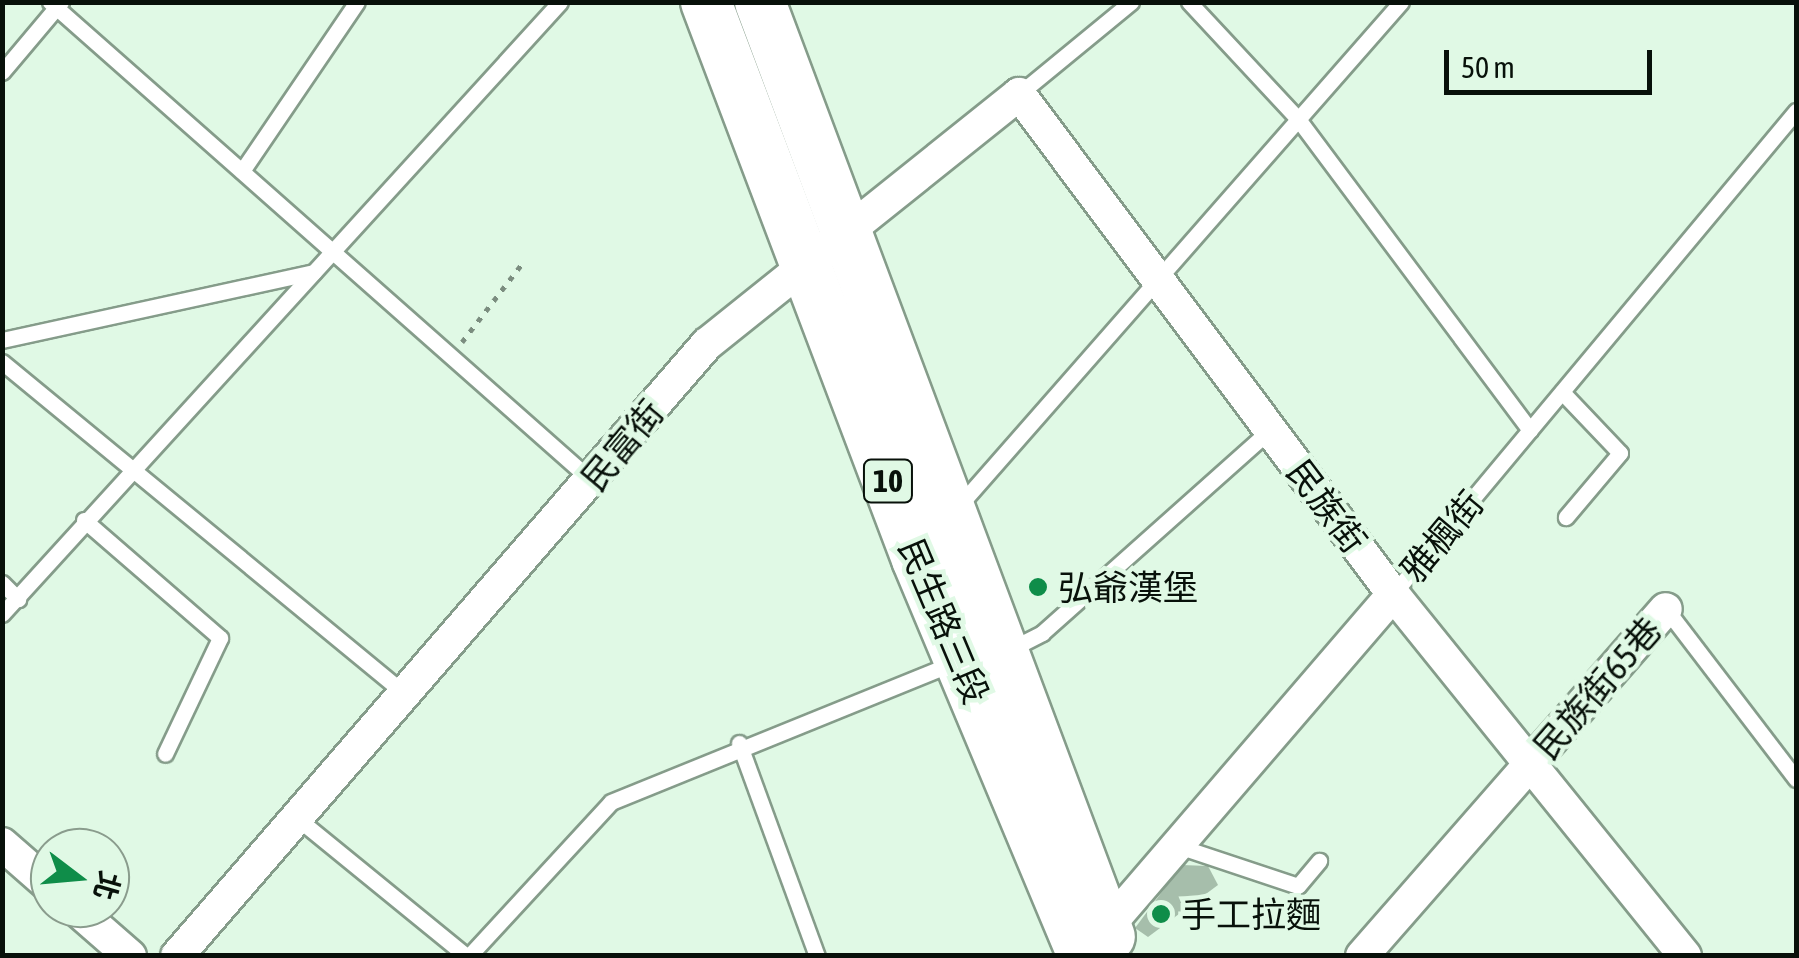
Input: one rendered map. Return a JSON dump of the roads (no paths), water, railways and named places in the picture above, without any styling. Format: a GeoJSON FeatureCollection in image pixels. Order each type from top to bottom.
{"type":"FeatureCollection","features":[{"type":"Feature","properties":{"kind":"main road","name":"民生路三段"},"geometry":{"type":"LineString","coordinates":[[706,2],[805,258],[934,537],[984,656],[1094,950]]}},
{"type":"Feature","properties":{"kind":"main road","name":"民生路三段"},"geometry":{"type":"LineString","coordinates":[[760,2],[848,231],[934,537]]}},
{"type":"Feature","properties":{"kind":"street","name":"民富街"},"geometry":{"type":"LineString","coordinates":[[177,956],[708,344],[805,258],[848,231],[1018,94]]}},
{"type":"Feature","properties":{"kind":"street","name":"民族街"},"geometry":{"type":"LineString","coordinates":[[1018,94],[1393,594],[1528,767],[1684,956]]}},
{"type":"Feature","properties":{"kind":"street","name":"雅楓街"},"geometry":{"type":"LineString","coordinates":[[1094,950],[1393,594]]}},
{"type":"Feature","properties":{"kind":"street","name":"民族街65巷"},"geometry":{"type":"LineString","coordinates":[[1362,954],[1666,609]]}},
{"type":"Feature","properties":{"kind":"street"},"geometry":{"type":"LineString","coordinates":[[2,844],[30,868]]}},
{"type":"Feature","properties":{"kind":"street"},"geometry":{"type":"LineString","coordinates":[[98,928],[130,956]]}},
{"type":"Feature","properties":{"kind":"lane"},"geometry":{"type":"LineString","coordinates":[[242,171],[356,2]]}},
{"type":"Feature","properties":{"kind":"lane"},"geometry":{"type":"LineString","coordinates":[[2,614],[129,468],[333,252],[560,2]]}},
{"type":"Feature","properties":{"kind":"lane","name":"民富街"},"geometry":{"type":"LineString","coordinates":[[1018,94],[1131,2]]}},
{"type":"Feature","properties":{"kind":"lane"},"geometry":{"type":"LineString","coordinates":[[1188,2],[1298,119],[1530,430]]}},
{"type":"Feature","properties":{"kind":"lane"},"geometry":{"type":"LineString","coordinates":[[934,537],[1154,277],[1400,2]]}},
{"type":"Feature","properties":{"kind":"lane"},"geometry":{"type":"LineString","coordinates":[[2,72],[56,4],[592,481]]}},
{"type":"Feature","properties":{"kind":"lane","name":"雅楓街"},"geometry":{"type":"LineString","coordinates":[[1393,594],[1796,111]]}},
{"type":"Feature","properties":{"kind":"lane"},"geometry":{"type":"LineString","coordinates":[[2,340],[314,272]]}},
{"type":"Feature","properties":{"kind":"lane"},"geometry":{"type":"LineString","coordinates":[[2,362],[407,695]]}},
{"type":"Feature","properties":{"kind":"lane"},"geometry":{"type":"LineString","coordinates":[[1562,392],[1620,453],[1566,517]]}},
{"type":"Feature","properties":{"kind":"lane"},"geometry":{"type":"LineString","coordinates":[[296,818],[467,956],[611,802],[739,744],[1042,633],[1270,430]]}},
{"type":"Feature","properties":{"kind":"lane"},"geometry":{"type":"LineString","coordinates":[[84,520],[220,638],[165,754]]}},
{"type":"Feature","properties":{"kind":"lane"},"geometry":{"type":"LineString","coordinates":[[2,583],[18,599]]}},
{"type":"Feature","properties":{"kind":"lane"},"geometry":{"type":"LineString","coordinates":[[1666,609],[1796,778]]}},
{"type":"Feature","properties":{"kind":"lane"},"geometry":{"type":"LineString","coordinates":[[739,744],[817,956]]}},
{"type":"Feature","properties":{"kind":"lane"},"geometry":{"type":"LineString","coordinates":[[1181,847],[1298,886],[1319,861]]}},
{"type":"Feature","properties":{"kind":"place","name":"弘爺漢堡"},"geometry":{"type":"Point","coordinates":[1038,587]}},
{"type":"Feature","properties":{"kind":"place","name":"手工拉麵"},"geometry":{"type":"Point","coordinates":[1161,914]}}]}
